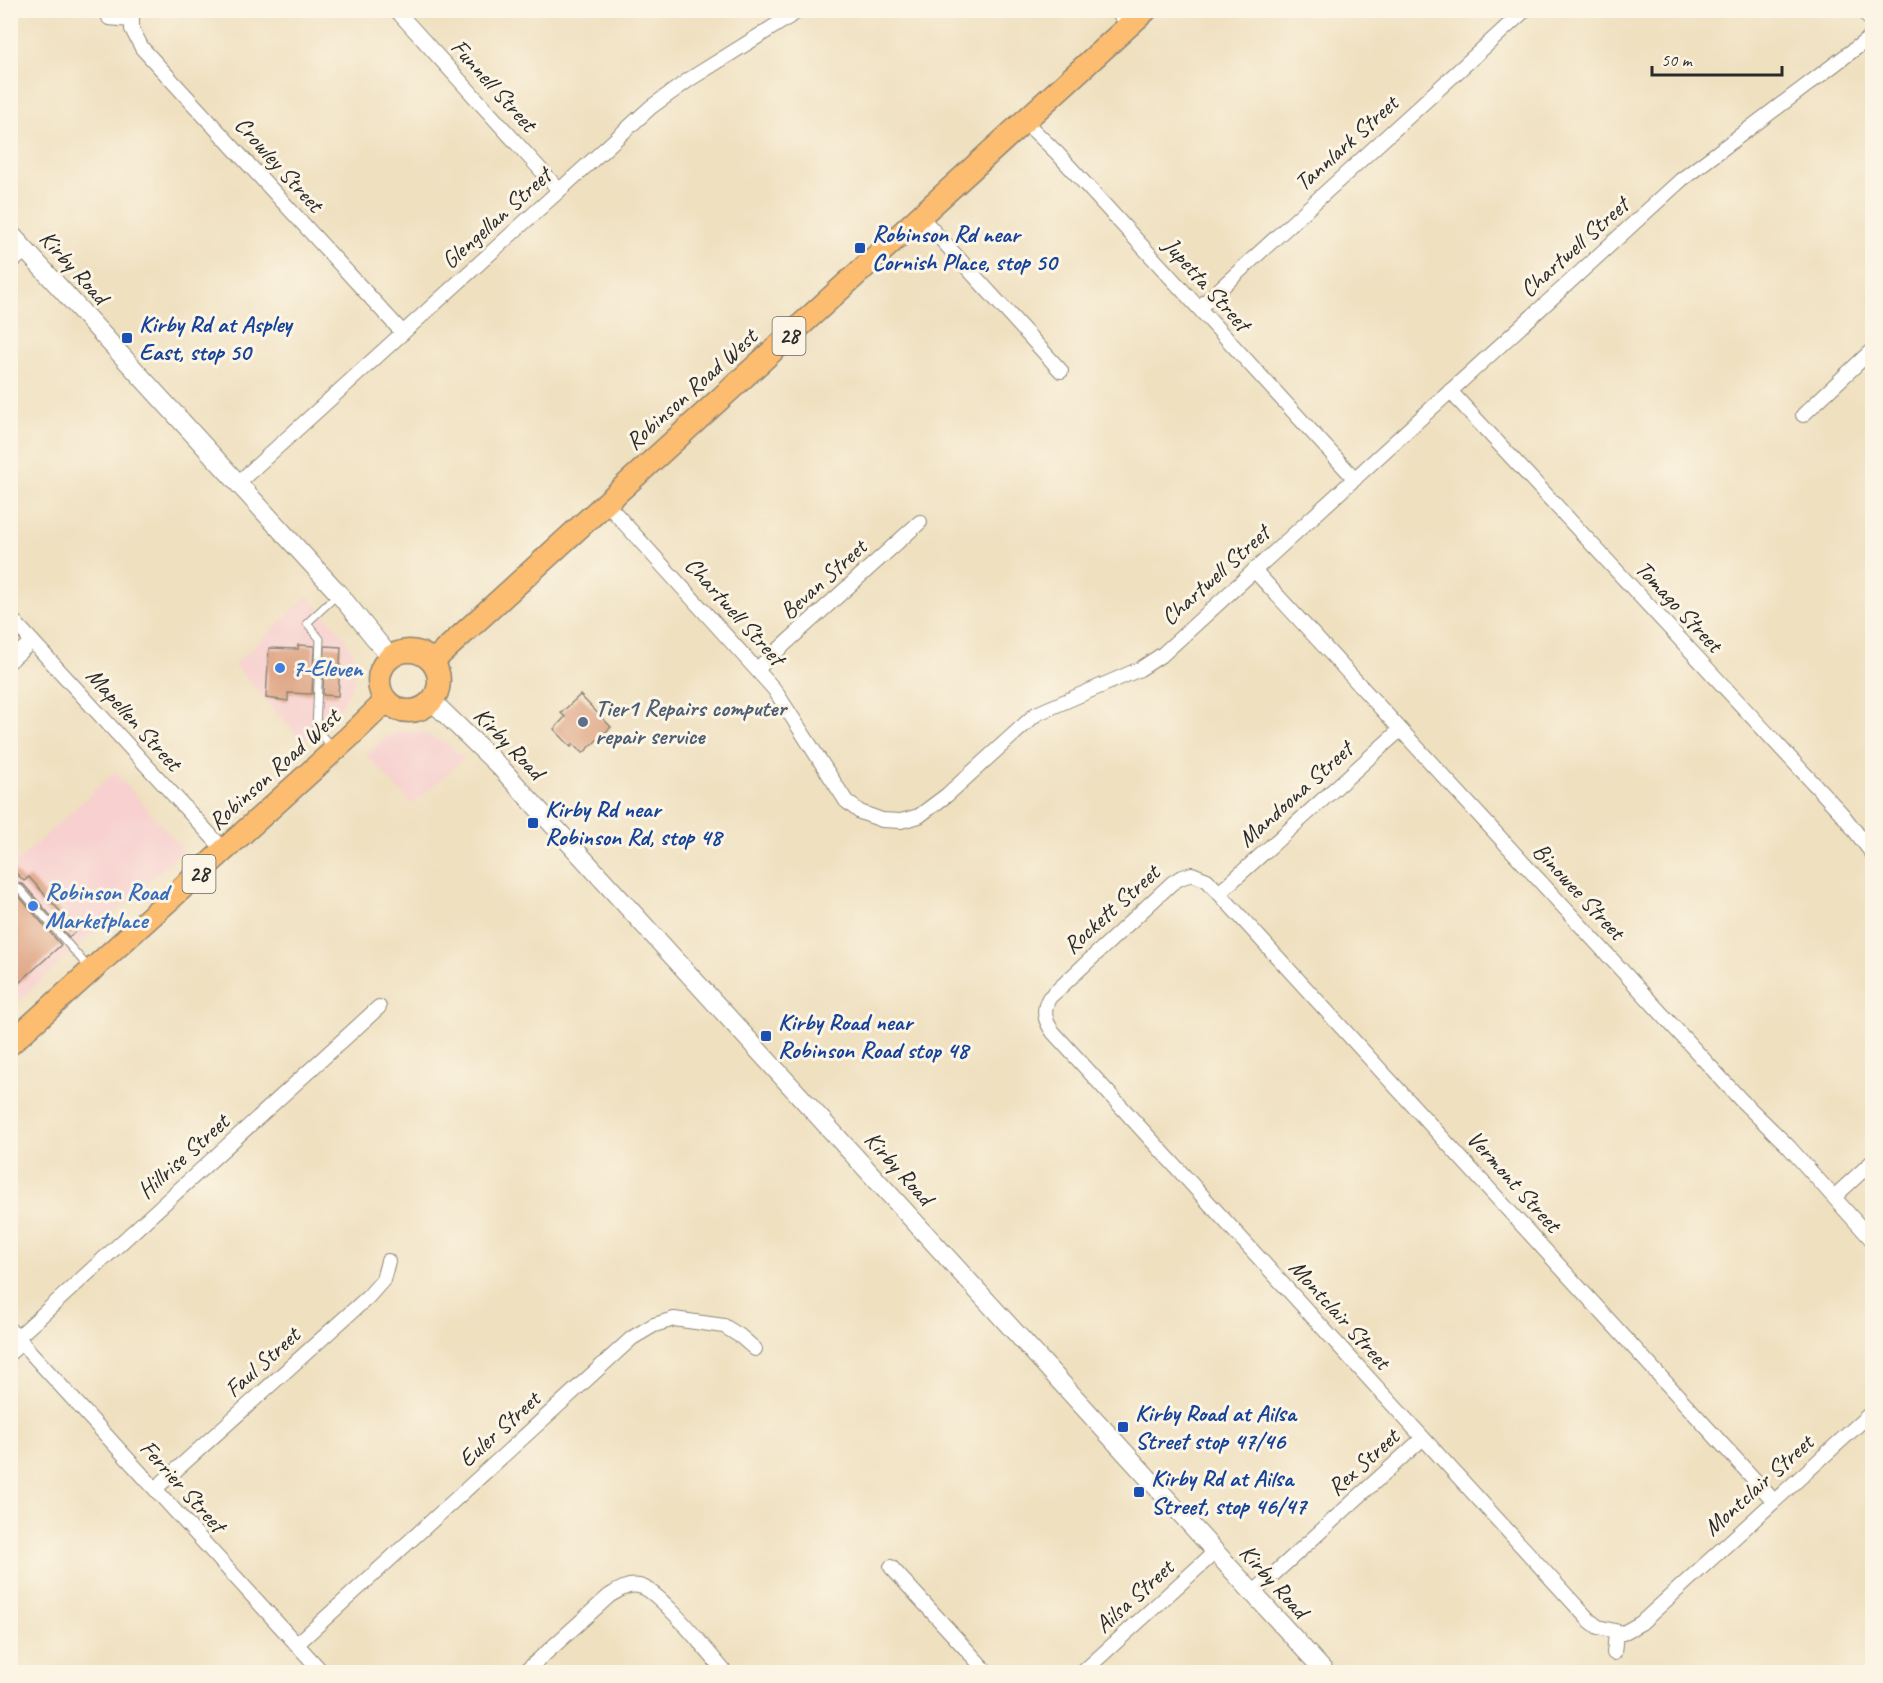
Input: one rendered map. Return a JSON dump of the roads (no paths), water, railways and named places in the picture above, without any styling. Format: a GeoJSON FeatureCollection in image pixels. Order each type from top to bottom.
{"type":"FeatureCollection","features":[{"type":"Feature","properties":{"kind":"main road","name":"Robinson Road West"},"geometry":{"type":"LineString","coordinates":[[433,661],[1024,122],[1131,15]]}},
{"type":"Feature","properties":{"kind":"main road"},"geometry":{"type":"LineString","coordinates":[[420,651],[433,661],[440,678],[438,691],[424,708],[404,711],[386,701],[380,690],[378,678],[382,666],[390,657],[399,652],[420,651]]}},
{"type":"Feature","properties":{"kind":"main road","name":"Robinson Road West"},"geometry":{"type":"LineString","coordinates":[[10,1044],[225,851],[386,701]]}},
{"type":"Feature","properties":{"kind":"street","name":"Funnell Street"},"geometry":{"type":"LineString","coordinates":[[396,10],[560,190]]}},
{"type":"Feature","properties":{"kind":"street","name":"Glengellan Street"},"geometry":{"type":"LineString","coordinates":[[239,482],[668,94],[800,10]]}},
{"type":"Feature","properties":{"kind":"street","name":"Tannlark Street"},"geometry":{"type":"LineString","coordinates":[[1198,308],[1525,10]]}},
{"type":"Feature","properties":{"kind":"street"},"geometry":{"type":"LineString","coordinates":[[1862,10],[1872,22]]}},
{"type":"Feature","properties":{"kind":"street","name":"Crowley Street"},"geometry":{"type":"LineString","coordinates":[[109,18],[132,15],[136,39],[142,48],[403,333]]}},
{"type":"Feature","properties":{"kind":"street","name":"Chartwell Street"},"geometry":{"type":"LineString","coordinates":[[606,503],[774,689],[846,801],[860,812],[882,820],[901,821],[919,816],[936,804],[1036,714],[1140,669],[1151,662],[1355,479],[1681,180],[1872,36]]}},
{"type":"Feature","properties":{"kind":"street","name":"Jupetta Street"},"geometry":{"type":"LineString","coordinates":[[1024,122],[1057,153],[1355,479]]}},
{"type":"Feature","properties":{"kind":"street"},"geometry":{"type":"LineString","coordinates":[[920,216],[1060,371]]}},
{"type":"Feature","properties":{"kind":"street","name":"Kirby Road"},"geometry":{"type":"LineString","coordinates":[[10,232],[239,482],[339,594],[390,657]]}},
{"type":"Feature","properties":{"kind":"street"},"geometry":{"type":"LineString","coordinates":[[10,264],[26,250]]}},
{"type":"Feature","properties":{"kind":"street"},"geometry":{"type":"LineString","coordinates":[[1803,415],[1872,350]]}},
{"type":"Feature","properties":{"kind":"street","name":"Tomago Street"},"geometry":{"type":"LineString","coordinates":[[1449,391],[1842,814],[1872,853]]}},
{"type":"Feature","properties":{"kind":"street","name":"Bevan Street"},"geometry":{"type":"LineString","coordinates":[[757,669],[920,522]]}},
{"type":"Feature","properties":{"kind":"street","name":"Binowee Street"},"geometry":{"type":"LineString","coordinates":[[1254,570],[1740,1099],[1788,1146],[1872,1240]]}},
{"type":"Feature","properties":{"kind":"street","name":"Mapellen Street"},"geometry":{"type":"LineString","coordinates":[[10,617],[225,851]]}},
{"type":"Feature","properties":{"kind":"street"},"geometry":{"type":"LineString","coordinates":[[10,661],[32,641]]}},
{"type":"Feature","properties":{"kind":"street","name":"Kirby Road"},"geometry":{"type":"LineString","coordinates":[[432,701],[499,766],[1325,1672]]}},
{"type":"Feature","properties":{"kind":"street","name":"Mandoona Street"},"geometry":{"type":"LineString","coordinates":[[1220,892],[1401,730]]}},
{"type":"Feature","properties":{"kind":"street","name":"Rockett Street"},"geometry":{"type":"LineString","coordinates":[[1044,1012],[1049,998],[1058,988],[1180,878],[1187,874],[1197,874],[1220,892]]}},
{"type":"Feature","properties":{"kind":"street","name":"Vermont Street"},"geometry":{"type":"LineString","coordinates":[[1220,892],[1774,1501]]}},
{"type":"Feature","properties":{"kind":"street","name":"Hillrise Street"},"geometry":{"type":"LineString","coordinates":[[10,1353],[17,1336],[379,1007]]}},
{"type":"Feature","properties":{"kind":"street","name":"Montclair Street"},"geometry":{"type":"LineString","coordinates":[[1044,1012],[1053,1032],[1589,1620],[1598,1627],[1616,1633],[1631,1629],[1641,1623],[1872,1412]]}},
{"type":"Feature","properties":{"kind":"street"},"geometry":{"type":"LineString","coordinates":[[1834,1197],[1872,1162]]}},
{"type":"Feature","properties":{"kind":"street","name":"Faul Street"},"geometry":{"type":"LineString","coordinates":[[155,1489],[368,1297],[383,1280],[388,1261]]}},
{"type":"Feature","properties":{"kind":"street","name":"Euler Street"},"geometry":{"type":"LineString","coordinates":[[296,1645],[632,1338],[654,1325],[674,1319],[724,1326],[740,1336],[755,1350]]}},
{"type":"Feature","properties":{"kind":"street","name":"Ferrier Street"},"geometry":{"type":"LineString","coordinates":[[17,1336],[322,1672]]}},
{"type":"Feature","properties":{"kind":"street","name":"Rex Street"},"geometry":{"type":"LineString","coordinates":[[1253,1593],[1423,1438]]}},
{"type":"Feature","properties":{"kind":"street","name":"Ailsa Street"},"geometry":{"type":"LineString","coordinates":[[1083,1672],[1215,1552]]}},
{"type":"Feature","properties":{"kind":"street"},"geometry":{"type":"LineString","coordinates":[[891,1568],[987,1672]]}},
{"type":"Feature","properties":{"kind":"street"},"geometry":{"type":"LineString","coordinates":[[525,1672],[609,1596],[624,1587],[641,1586],[658,1596],[725,1672]]}},
{"type":"Feature","properties":{"kind":"street"},"geometry":{"type":"LineString","coordinates":[[1614,1653],[1616,1633]]}},
{"type":"Feature","properties":{"kind":"lane"},"geometry":{"type":"LineString","coordinates":[[335,750],[316,729],[320,639],[306,623],[339,594]]}},
{"type":"Feature","properties":{"kind":"lane"},"geometry":{"type":"LineString","coordinates":[[10,886],[20,890],[91,970]]}},
{"type":"Feature","properties":{"kind":"place","name":"Robinson Rd near Cornish Place, stop 50"},"geometry":{"type":"Point","coordinates":[860,248]}},
{"type":"Feature","properties":{"kind":"place","name":"Kirby Rd at Aspley East, stop 50"},"geometry":{"type":"Point","coordinates":[127,338]}},
{"type":"Feature","properties":{"kind":"place","name":"7-Eleven"},"geometry":{"type":"Point","coordinates":[280,668]}},
{"type":"Feature","properties":{"kind":"place","name":"Tier1 Repairs computer repair service"},"geometry":{"type":"Point","coordinates":[583,722]}},
{"type":"Feature","properties":{"kind":"place","name":"Kirby Rd near Robinson Rd, stop 48"},"geometry":{"type":"Point","coordinates":[533,823]}},
{"type":"Feature","properties":{"kind":"place","name":"Robinson Road Marketplace"},"geometry":{"type":"Point","coordinates":[33,906]}},
{"type":"Feature","properties":{"kind":"place","name":"Kirby Road near Robinson Road stop 48"},"geometry":{"type":"Point","coordinates":[766,1036]}},
{"type":"Feature","properties":{"kind":"place","name":"Kirby Road at Ailsa Street stop 47/46"},"geometry":{"type":"Point","coordinates":[1123,1427]}},
{"type":"Feature","properties":{"kind":"place","name":"Kirby Rd at Ailsa Street, stop 46/47"},"geometry":{"type":"Point","coordinates":[1139,1492]}}]}
